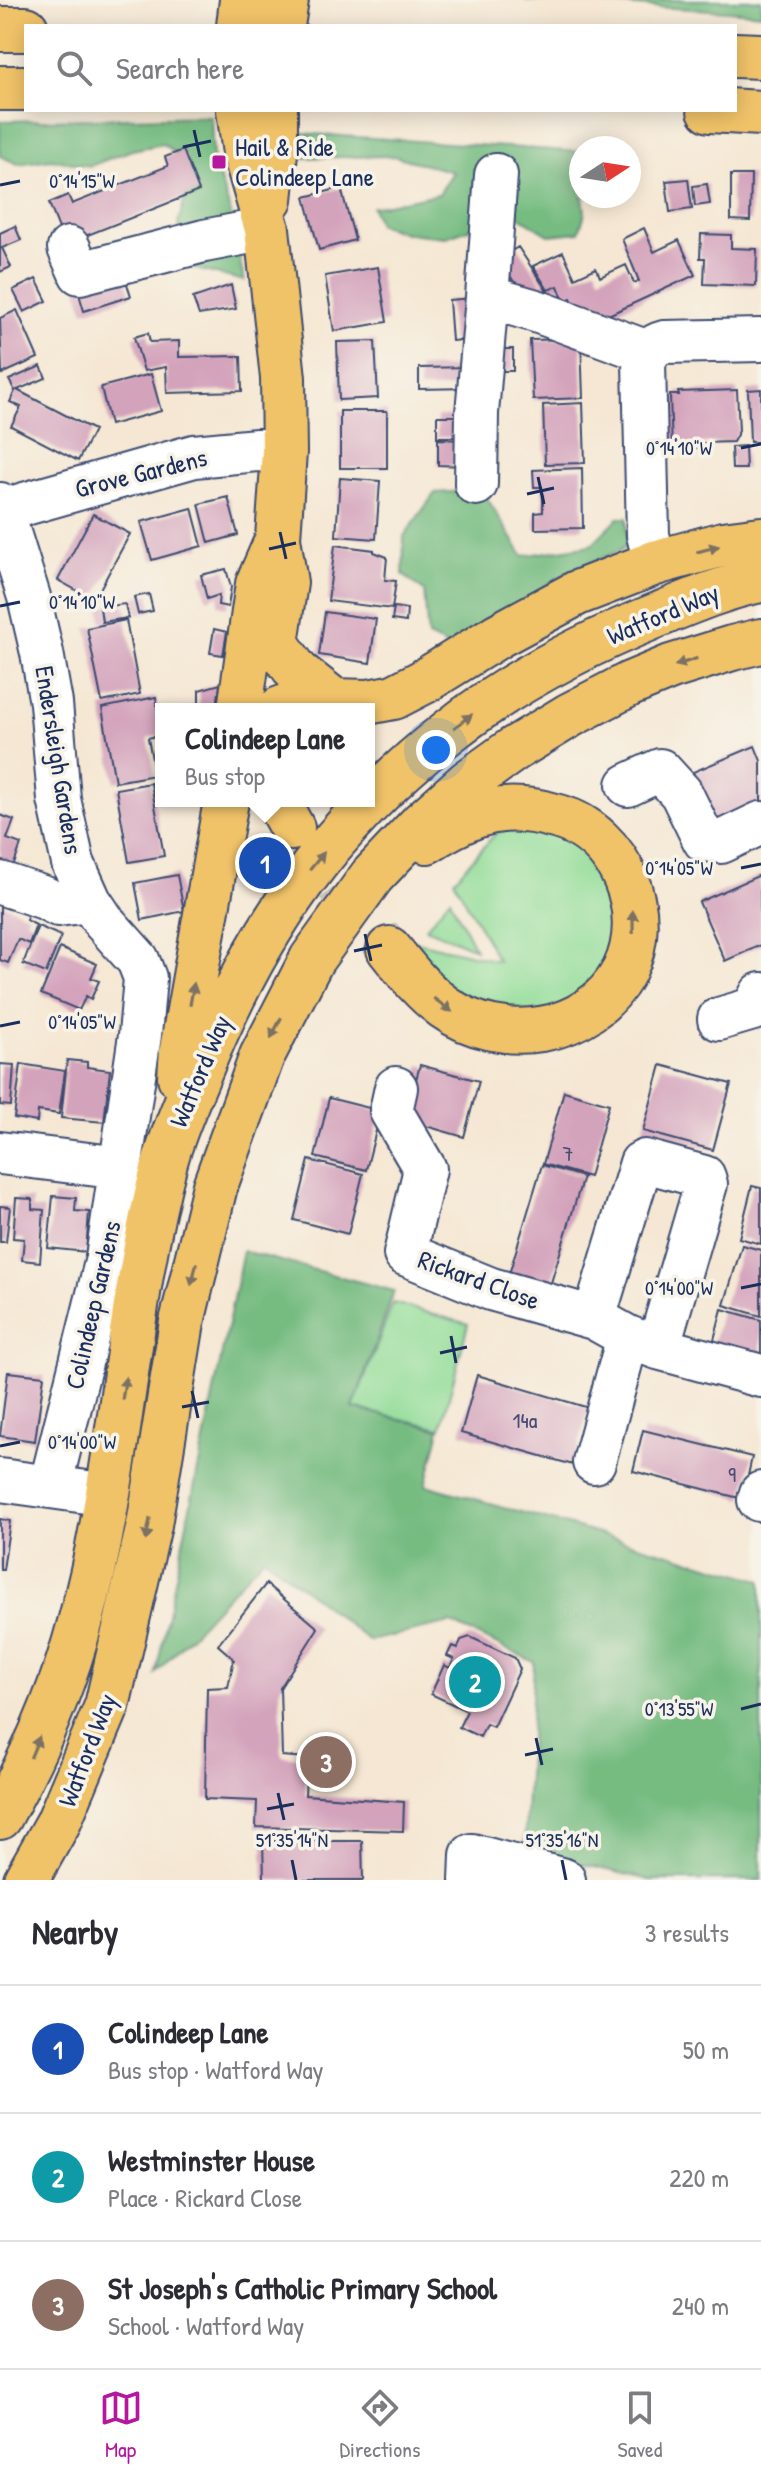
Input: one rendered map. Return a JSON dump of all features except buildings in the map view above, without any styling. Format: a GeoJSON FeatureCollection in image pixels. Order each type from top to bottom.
{"type":"FeatureCollection","features":[{"type":"Feature","properties":{"kind":"main road"},"geometry":{"type":"LineString","coordinates":[[239,24],[242,0]]}},
{"type":"Feature","properties":{"kind":"main road"},"geometry":{"type":"LineString","coordinates":[[282,24],[286,0]]}},
{"type":"Feature","properties":{"kind":"main road"},"geometry":{"type":"LineString","coordinates":[[0,29],[24,29]]}},
{"type":"Feature","properties":{"kind":"main road"},"geometry":{"type":"LineString","coordinates":[[737,55],[761,56]]}},
{"type":"Feature","properties":{"kind":"main road"},"geometry":{"type":"LineString","coordinates":[[0,88],[24,88]]}},
{"type":"Feature","properties":{"kind":"main road"},"geometry":{"type":"LineString","coordinates":[[240,112],[260,153],[283,378],[284,452],[278,538],[285,583],[267,703]]}},
{"type":"Feature","properties":{"kind":"main road"},"geometry":{"type":"LineString","coordinates":[[260,153],[274,112]]}},
{"type":"Feature","properties":{"kind":"main road"},"geometry":{"type":"LineString","coordinates":[[737,112],[761,113]]}},
{"type":"Feature","properties":{"kind":"main road"},"geometry":{"type":"LineString","coordinates":[[241,703],[258,584],[278,538]]}},
{"type":"Feature","properties":{"kind":"main road"},"geometry":{"type":"LineString","coordinates":[[307,703],[368,702],[394,697],[577,593],[655,563],[723,544],[761,539]]}},
{"type":"Feature","properties":{"kind":"main road","name":"Watford Way"},"geometry":{"type":"LineString","coordinates":[[375,796],[414,759],[511,687],[567,656],[681,605],[731,586],[761,580]]}},
{"type":"Feature","properties":{"kind":"main road","name":"Watford Way"},"geometry":{"type":"LineString","coordinates":[[26,1880],[58,1823],[107,1706],[149,1525],[182,1322],[215,1186],[262,1056],[312,959],[372,876],[421,824],[468,782],[514,749],[630,684],[671,667],[761,641]]}},
{"type":"Feature","properties":{"kind":"main road"},"geometry":{"type":"LineString","coordinates":[[276,643],[297,672],[334,701]]}},
{"type":"Feature","properties":{"kind":"main road"},"geometry":{"type":"LineString","coordinates":[[176,1127],[182,1050],[225,807]]}},
{"type":"Feature","properties":{"kind":"main road","name":"Watford Way"},"geometry":{"type":"LineString","coordinates":[[0,1817],[26,1769],[59,1690],[81,1622],[108,1495],[143,1265],[176,1127],[219,1022],[276,916],[315,863],[363,807]]}},
{"type":"Feature","properties":{"kind":"main road"},"geometry":{"type":"LineString","coordinates":[[372,876],[436,835],[480,813],[515,807],[575,821],[597,836],[615,856],[627,879],[635,917],[633,943],[624,970],[606,996],[585,1013],[554,1027],[522,1032],[497,1030],[472,1023],[444,1007],[418,984],[389,949]]}},
{"type":"Feature","properties":{"kind":"street"},"geometry":{"type":"LineString","coordinates":[[476,484],[477,413],[496,175]]}},
{"type":"Feature","properties":{"kind":"street"},"geometry":{"type":"LineString","coordinates":[[69,248],[80,273],[204,241],[267,229]]}},
{"type":"Feature","properties":{"kind":"street"},"geometry":{"type":"LineString","coordinates":[[487,297],[536,311],[648,352]]}},
{"type":"Feature","properties":{"kind":"street"},"geometry":{"type":"LineString","coordinates":[[655,563],[648,535],[644,362],[648,352],[664,342],[761,340]]}},
{"type":"Feature","properties":{"kind":"street","name":"Grove Gardens"},"geometry":{"type":"LineString","coordinates":[[1,509],[194,456],[257,450],[284,452]]}},
{"type":"Feature","properties":{"kind":"street","name":"Endersleigh Gardens"},"geometry":{"type":"LineString","coordinates":[[1,509],[29,597],[42,653],[51,703],[59,799],[73,863],[90,901],[104,922],[138,960],[145,978],[144,1000]]}},
{"type":"Feature","properties":{"kind":"street"},"geometry":{"type":"LineString","coordinates":[[628,785],[660,770],[681,793],[704,840],[721,842],[761,823]]}},
{"type":"Feature","properties":{"kind":"street"},"geometry":{"type":"LineString","coordinates":[[0,883],[58,905],[90,901]]}},
{"type":"Feature","properties":{"kind":"street"},"geometry":{"type":"LineString","coordinates":[[761,965],[761,974]]}},
{"type":"Feature","properties":{"kind":"street"},"geometry":{"type":"LineString","coordinates":[[719,1019],[753,1009],[761,994]]}},
{"type":"Feature","properties":{"kind":"street","name":"Colindeep Gardens"},"geometry":{"type":"LineString","coordinates":[[50,1487],[107,1258],[144,1000]]}},
{"type":"Feature","properties":{"kind":"street","name":"Rickard Close"},"geometry":{"type":"LineString","coordinates":[[396,1088],[391,1111],[425,1169],[405,1254],[491,1289],[761,1376]]}},
{"type":"Feature","properties":{"kind":"street"},"geometry":{"type":"LineString","coordinates":[[0,1153],[121,1168]]}},
{"type":"Feature","properties":{"kind":"street"},"geometry":{"type":"LineString","coordinates":[[594,1462],[627,1334]]}},
{"type":"Feature","properties":{"kind":"street"},"geometry":{"type":"LineString","coordinates":[[0,1480],[108,1495]]}},
{"type":"Feature","properties":{"kind":"street"},"geometry":{"type":"LineString","coordinates":[[471,1880],[472,1855],[564,1880]]}},
{"type":"Feature","properties":{"kind":"green space"},"geometry":{"type":"Polygon","coordinates":[[[525,0],[761,0],[761,14],[728,11],[525,0]]]}},
{"type":"Feature","properties":{"kind":"green space"},"geometry":{"type":"Polygon","coordinates":[[[211,116],[213,159],[230,210],[244,281],[187,267],[178,223],[191,178],[181,157],[163,144],[132,150],[90,166],[51,159],[18,164],[0,156],[0,121],[211,116]]]}},
{"type":"Feature","properties":{"kind":"green space"},"geometry":{"type":"Polygon","coordinates":[[[299,133],[569,151],[569,208],[584,208],[585,213],[579,232],[549,235],[520,217],[506,201],[486,223],[446,237],[405,233],[378,224],[372,207],[439,194],[453,172],[394,156],[299,158],[299,133]]]}},
{"type":"Feature","properties":{"kind":"green space"},"geometry":{"type":"Polygon","coordinates":[[[482,490],[523,556],[591,545],[618,518],[627,518],[627,547],[554,580],[449,647],[428,637],[424,591],[403,575],[404,536],[435,493],[482,490]]]}},
{"type":"Feature","properties":{"kind":"green space"},"geometry":{"type":"Polygon","coordinates":[[[528,822],[573,837],[613,890],[618,937],[603,971],[559,1011],[494,1011],[445,987],[409,940],[498,961],[454,880],[496,833],[528,822]]]}},
{"type":"Feature","properties":{"kind":"green space"},"geometry":{"type":"Polygon","coordinates":[[[450,899],[475,949],[426,928],[450,899]]]}},
{"type":"Feature","properties":{"kind":"green space"},"geometry":{"type":"Polygon","coordinates":[[[243,1251],[394,1291],[353,1408],[440,1429],[426,1485],[761,1580],[761,1880],[650,1880],[524,1851],[534,1662],[451,1623],[369,1641],[264,1557],[156,1673],[243,1251]]]}},
{"type":"Feature","properties":{"kind":"green space"},"geometry":{"type":"Polygon","coordinates":[[[393,1303],[468,1324],[441,1428],[353,1408],[393,1303]]]}},
{"type":"Feature","properties":{"kind":"tunnel"},"geometry":{"type":"LineString","coordinates":[[296,833],[389,949]]}},
{"type":"Feature","properties":{"kind":"place","name":"Hail & Ride Colindeep Lane"},"geometry":{"type":"Point","coordinates":[219,162]}},
{"type":"Feature","properties":{"kind":"place","name":"Colindeep Lane"},"geometry":{"type":"Point","coordinates":[265,863]}},
{"type":"Feature","properties":{"kind":"place","name":"Westminster House"},"geometry":{"type":"Point","coordinates":[475,1682]}},
{"type":"Feature","properties":{"kind":"place","name":"St Joseph's Catholic Primary School"},"geometry":{"type":"Point","coordinates":[326,1762]}}]}
